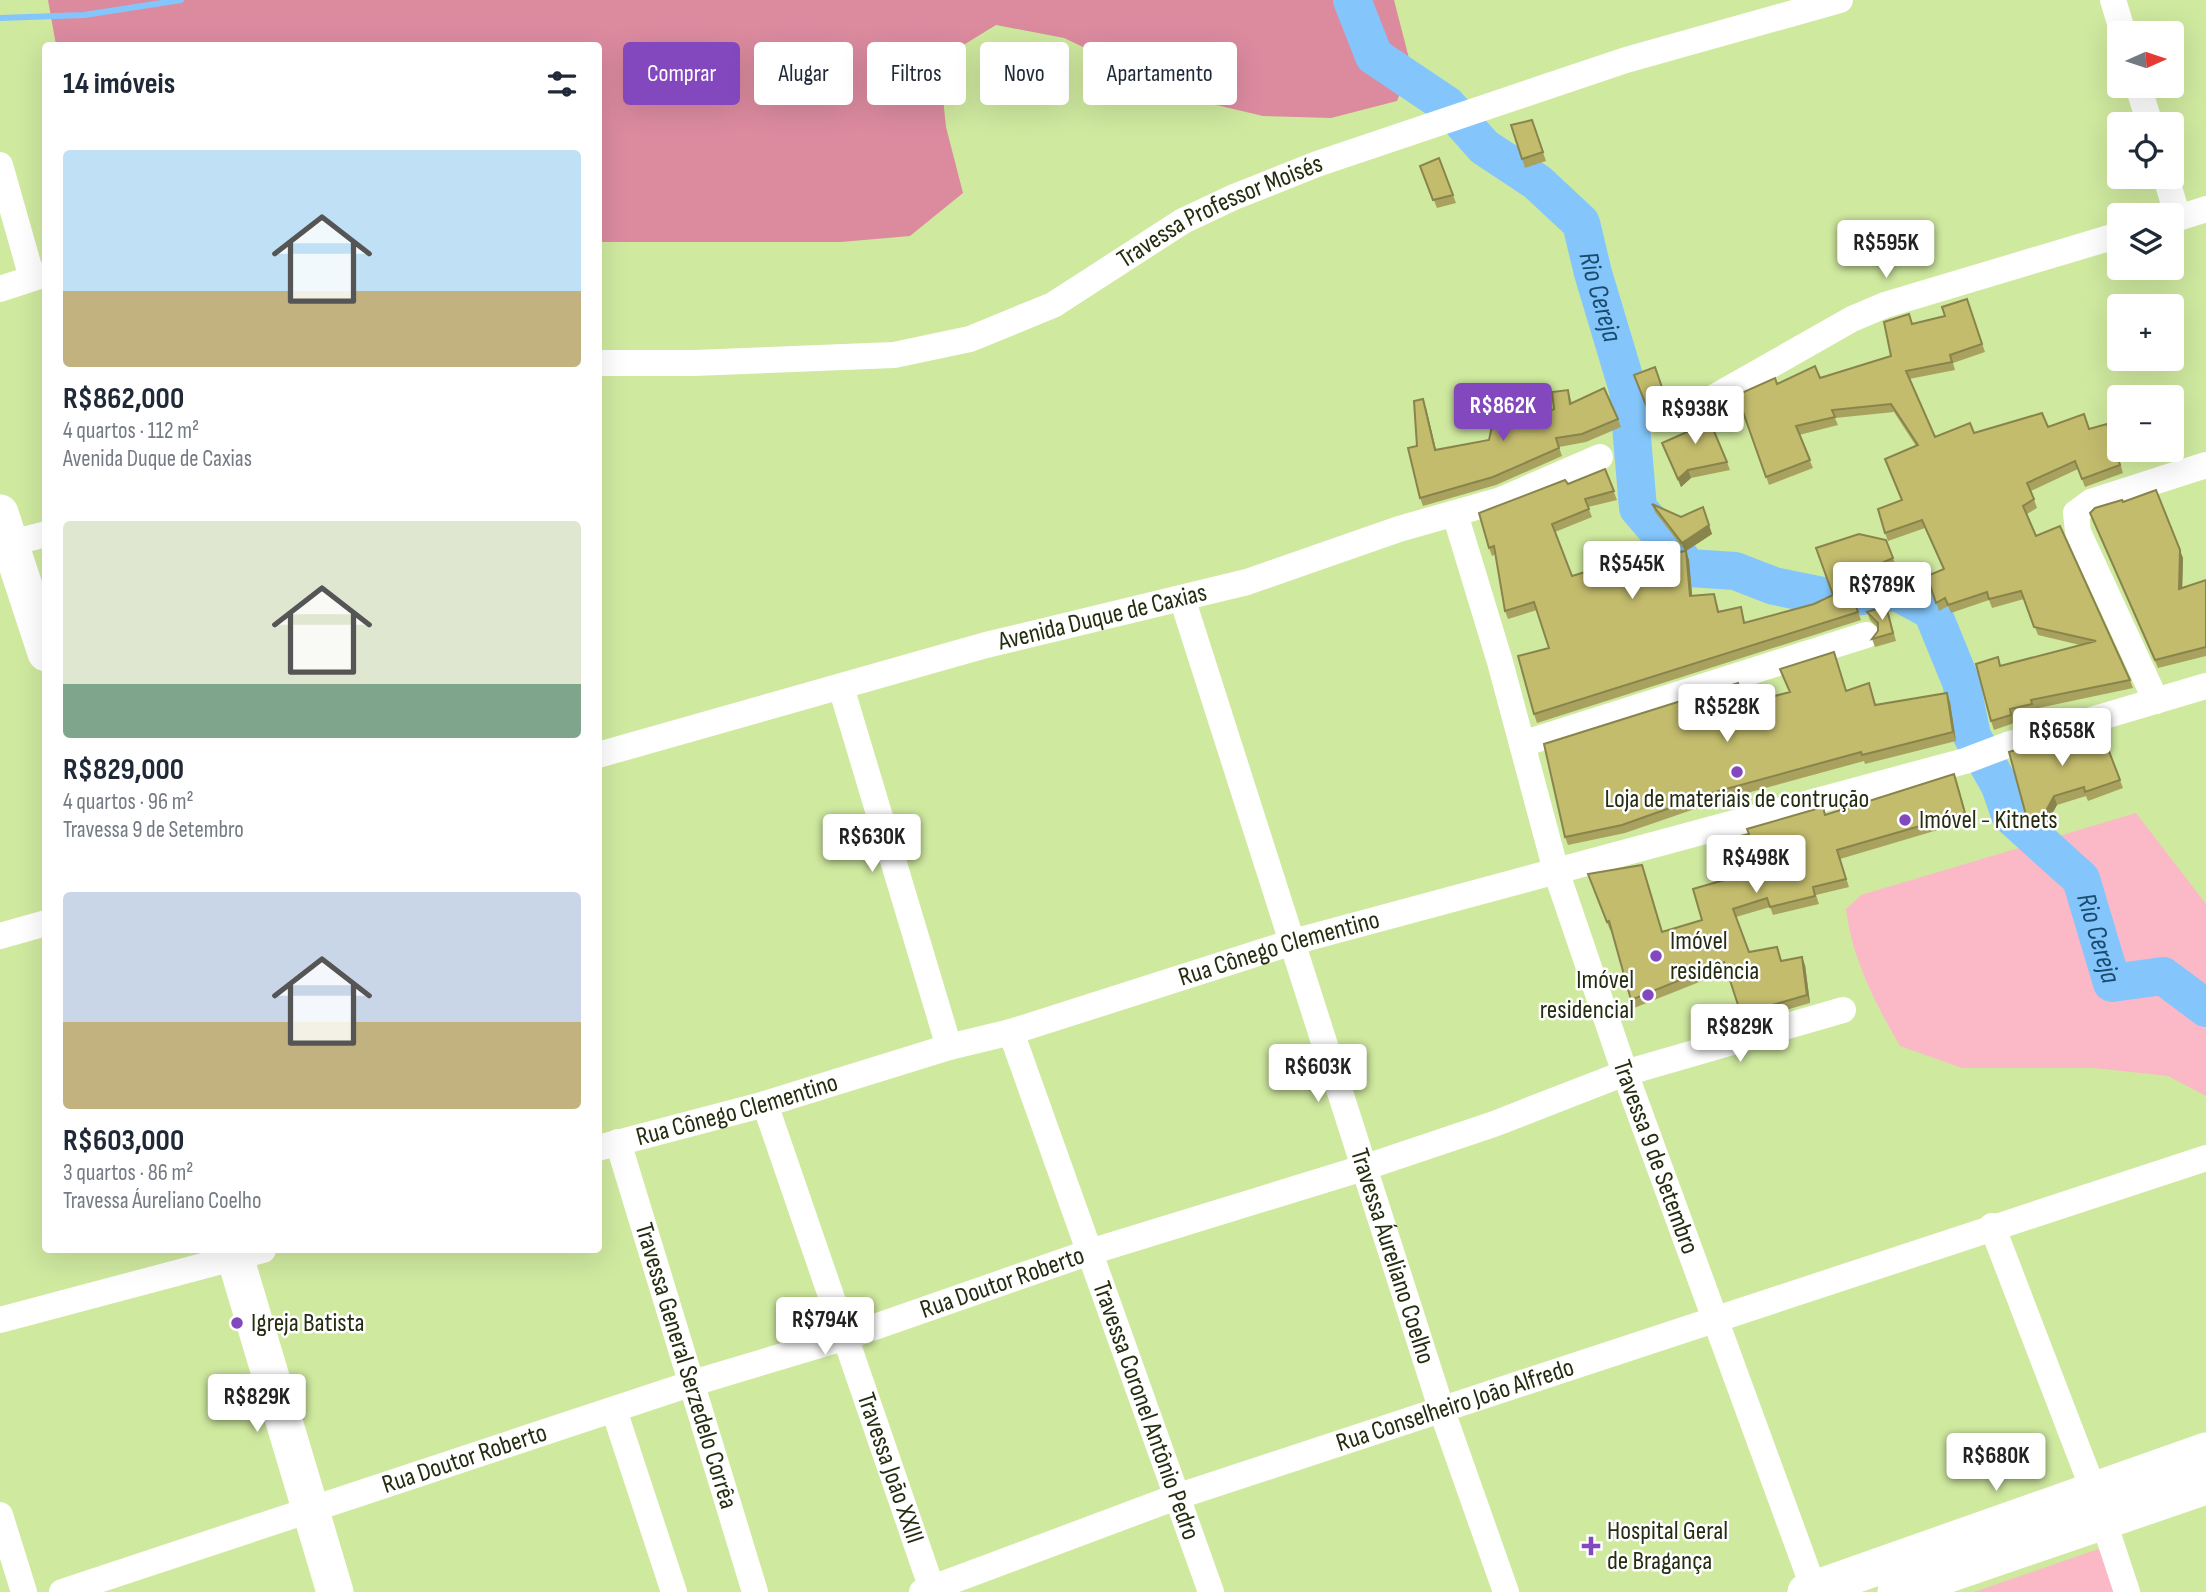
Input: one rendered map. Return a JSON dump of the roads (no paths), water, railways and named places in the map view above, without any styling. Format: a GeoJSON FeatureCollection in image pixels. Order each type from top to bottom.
{"type":"FeatureCollection","features":[{"type":"Feature","properties":{"kind":"main road"},"geometry":{"type":"LineString","coordinates":[[3,534],[42,642]]}},
{"type":"Feature","properties":{"kind":"main road"},"geometry":{"type":"LineString","coordinates":[[244,1253],[310,1511],[335,1592]]}},
{"type":"Feature","properties":{"kind":"main road"},"geometry":{"type":"LineString","coordinates":[[1896,1592],[2099,1505],[2206,1451]]}},
{"type":"Feature","properties":{"kind":"main road"},"geometry":{"type":"LineString","coordinates":[[1812,1591],[2099,1505],[2206,1486]]}},
{"type":"Feature","properties":{"kind":"street","name":"Travessa Professor Moisés"},"geometry":{"type":"LineString","coordinates":[[602,363],[694,363],[894,355],[970,339],[1053,305],[1183,221],[1234,197],[1317,164],[1626,60],[1840,0]]}},
{"type":"Feature","properties":{"kind":"street"},"geometry":{"type":"LineString","coordinates":[[2113,0],[2119,21]]}},
{"type":"Feature","properties":{"kind":"street"},"geometry":{"type":"LineString","coordinates":[[0,165],[39,276],[0,289]]}},
{"type":"Feature","properties":{"kind":"street"},"geometry":{"type":"LineString","coordinates":[[2184,216],[2206,209]]}},
{"type":"Feature","properties":{"kind":"street"},"geometry":{"type":"LineString","coordinates":[[1688,412],[1852,319],[1885,305],[2107,239]]}},
{"type":"Feature","properties":{"kind":"street","name":"Avenida Duque de Caxias"},"geometry":{"type":"LineString","coordinates":[[602,754],[986,645],[1247,582],[1399,528],[1501,500],[1600,457]]}},
{"type":"Feature","properties":{"kind":"street"},"geometry":{"type":"LineString","coordinates":[[2206,465],[2091,502],[2076,513],[2078,532],[2156,701],[2206,686]]}},
{"type":"Feature","properties":{"kind":"street","name":"Travessa 9 de Setembro"},"geometry":{"type":"LineString","coordinates":[[1455,514],[1556,871],[1625,1073],[1717,1321],[1812,1591]]}},
{"type":"Feature","properties":{"kind":"street"},"geometry":{"type":"LineString","coordinates":[[3,534],[42,534]]}},
{"type":"Feature","properties":{"kind":"street","name":"Travessa Áureliano Coelho"},"geometry":{"type":"LineString","coordinates":[[1182,598],[1441,1411],[1506,1592]]}},
{"type":"Feature","properties":{"kind":"street"},"geometry":{"type":"LineString","coordinates":[[1522,744],[1866,635]]}},
{"type":"Feature","properties":{"kind":"street"},"geometry":{"type":"LineString","coordinates":[[841,687],[949,1047]]}},
{"type":"Feature","properties":{"kind":"street","name":"Rua Cônego Clementino"},"geometry":{"type":"LineString","coordinates":[[608,1145],[765,1104],[949,1047],[1011,1032],[1293,942],[1965,761],[2010,744],[2156,701]]}},
{"type":"Feature","properties":{"kind":"street"},"geometry":{"type":"LineString","coordinates":[[0,936],[42,924]]}},
{"type":"Feature","properties":{"kind":"street","name":"Rua Doutor Roberto"},"geometry":{"type":"LineString","coordinates":[[69,1591],[693,1383],[844,1338],[1090,1252],[1363,1168],[1494,1124],[1625,1073],[1843,1010]]}},
{"type":"Feature","properties":{"kind":"street","name":"Travessa Coronel Antônio Pedro"},"geometry":{"type":"LineString","coordinates":[[1011,1032],[1211,1592]]}},
{"type":"Feature","properties":{"kind":"street","name":"Travessa João XXIII"},"geometry":{"type":"LineString","coordinates":[[765,1104],[929,1591]]}},
{"type":"Feature","properties":{"kind":"street","name":"Travessa General Serzedelo Corrêa"},"geometry":{"type":"LineString","coordinates":[[608,1145],[693,1383],[755,1592]]}},
{"type":"Feature","properties":{"kind":"street","name":"Rua Conselheiro João Alfredo"},"geometry":{"type":"LineString","coordinates":[[929,1591],[1176,1497],[1717,1321],[1992,1226],[2206,1158]]}},
{"type":"Feature","properties":{"kind":"street"},"geometry":{"type":"LineString","coordinates":[[1992,1226],[2099,1505],[2127,1592]]}},
{"type":"Feature","properties":{"kind":"street"},"geometry":{"type":"LineString","coordinates":[[0,1320],[240,1253]]}},
{"type":"Feature","properties":{"kind":"street"},"geometry":{"type":"LineString","coordinates":[[614,1410],[674,1592]]}},
{"type":"Feature","properties":{"kind":"street"},"geometry":{"type":"LineString","coordinates":[[0,1514],[24,1592]]}},
{"type":"Feature","properties":{"kind":"waterway"},"geometry":{"type":"LineString","coordinates":[[0,18],[84,15],[181,0]]}},
{"type":"Feature","properties":{"kind":"waterway","name":"Rio Cereja"},"geometry":{"type":"LineString","coordinates":[[1352,0],[1374,56],[1447,105],[1484,147],[1537,182],[1581,223],[1628,390],[1638,508],[1689,568],[1735,571],[1774,586],[1838,599],[1897,592],[1932,611],[1961,682],[1972,736],[2000,786],[2010,815],[2081,879],[2112,983],[2163,976],[2206,1008]]}},
{"type":"Feature","properties":{"kind":"place","name":"Loja de materiais de contrução"},"geometry":{"type":"Point","coordinates":[1737,772]}},
{"type":"Feature","properties":{"kind":"place","name":"Imóvel - Kitnets"},"geometry":{"type":"Point","coordinates":[1905,820]}},
{"type":"Feature","properties":{"kind":"place","name":"Imóvel residência"},"geometry":{"type":"Point","coordinates":[1656,956]}},
{"type":"Feature","properties":{"kind":"place","name":"Imóvel residencial"},"geometry":{"type":"Point","coordinates":[1648,995]}},
{"type":"Feature","properties":{"kind":"place","name":"Igreja Batista"},"geometry":{"type":"Point","coordinates":[237,1323]}},
{"type":"Feature","properties":{"kind":"place","name":"Hospital Geral de Bragança"},"geometry":{"type":"Point","coordinates":[1591,1546]}}]}
